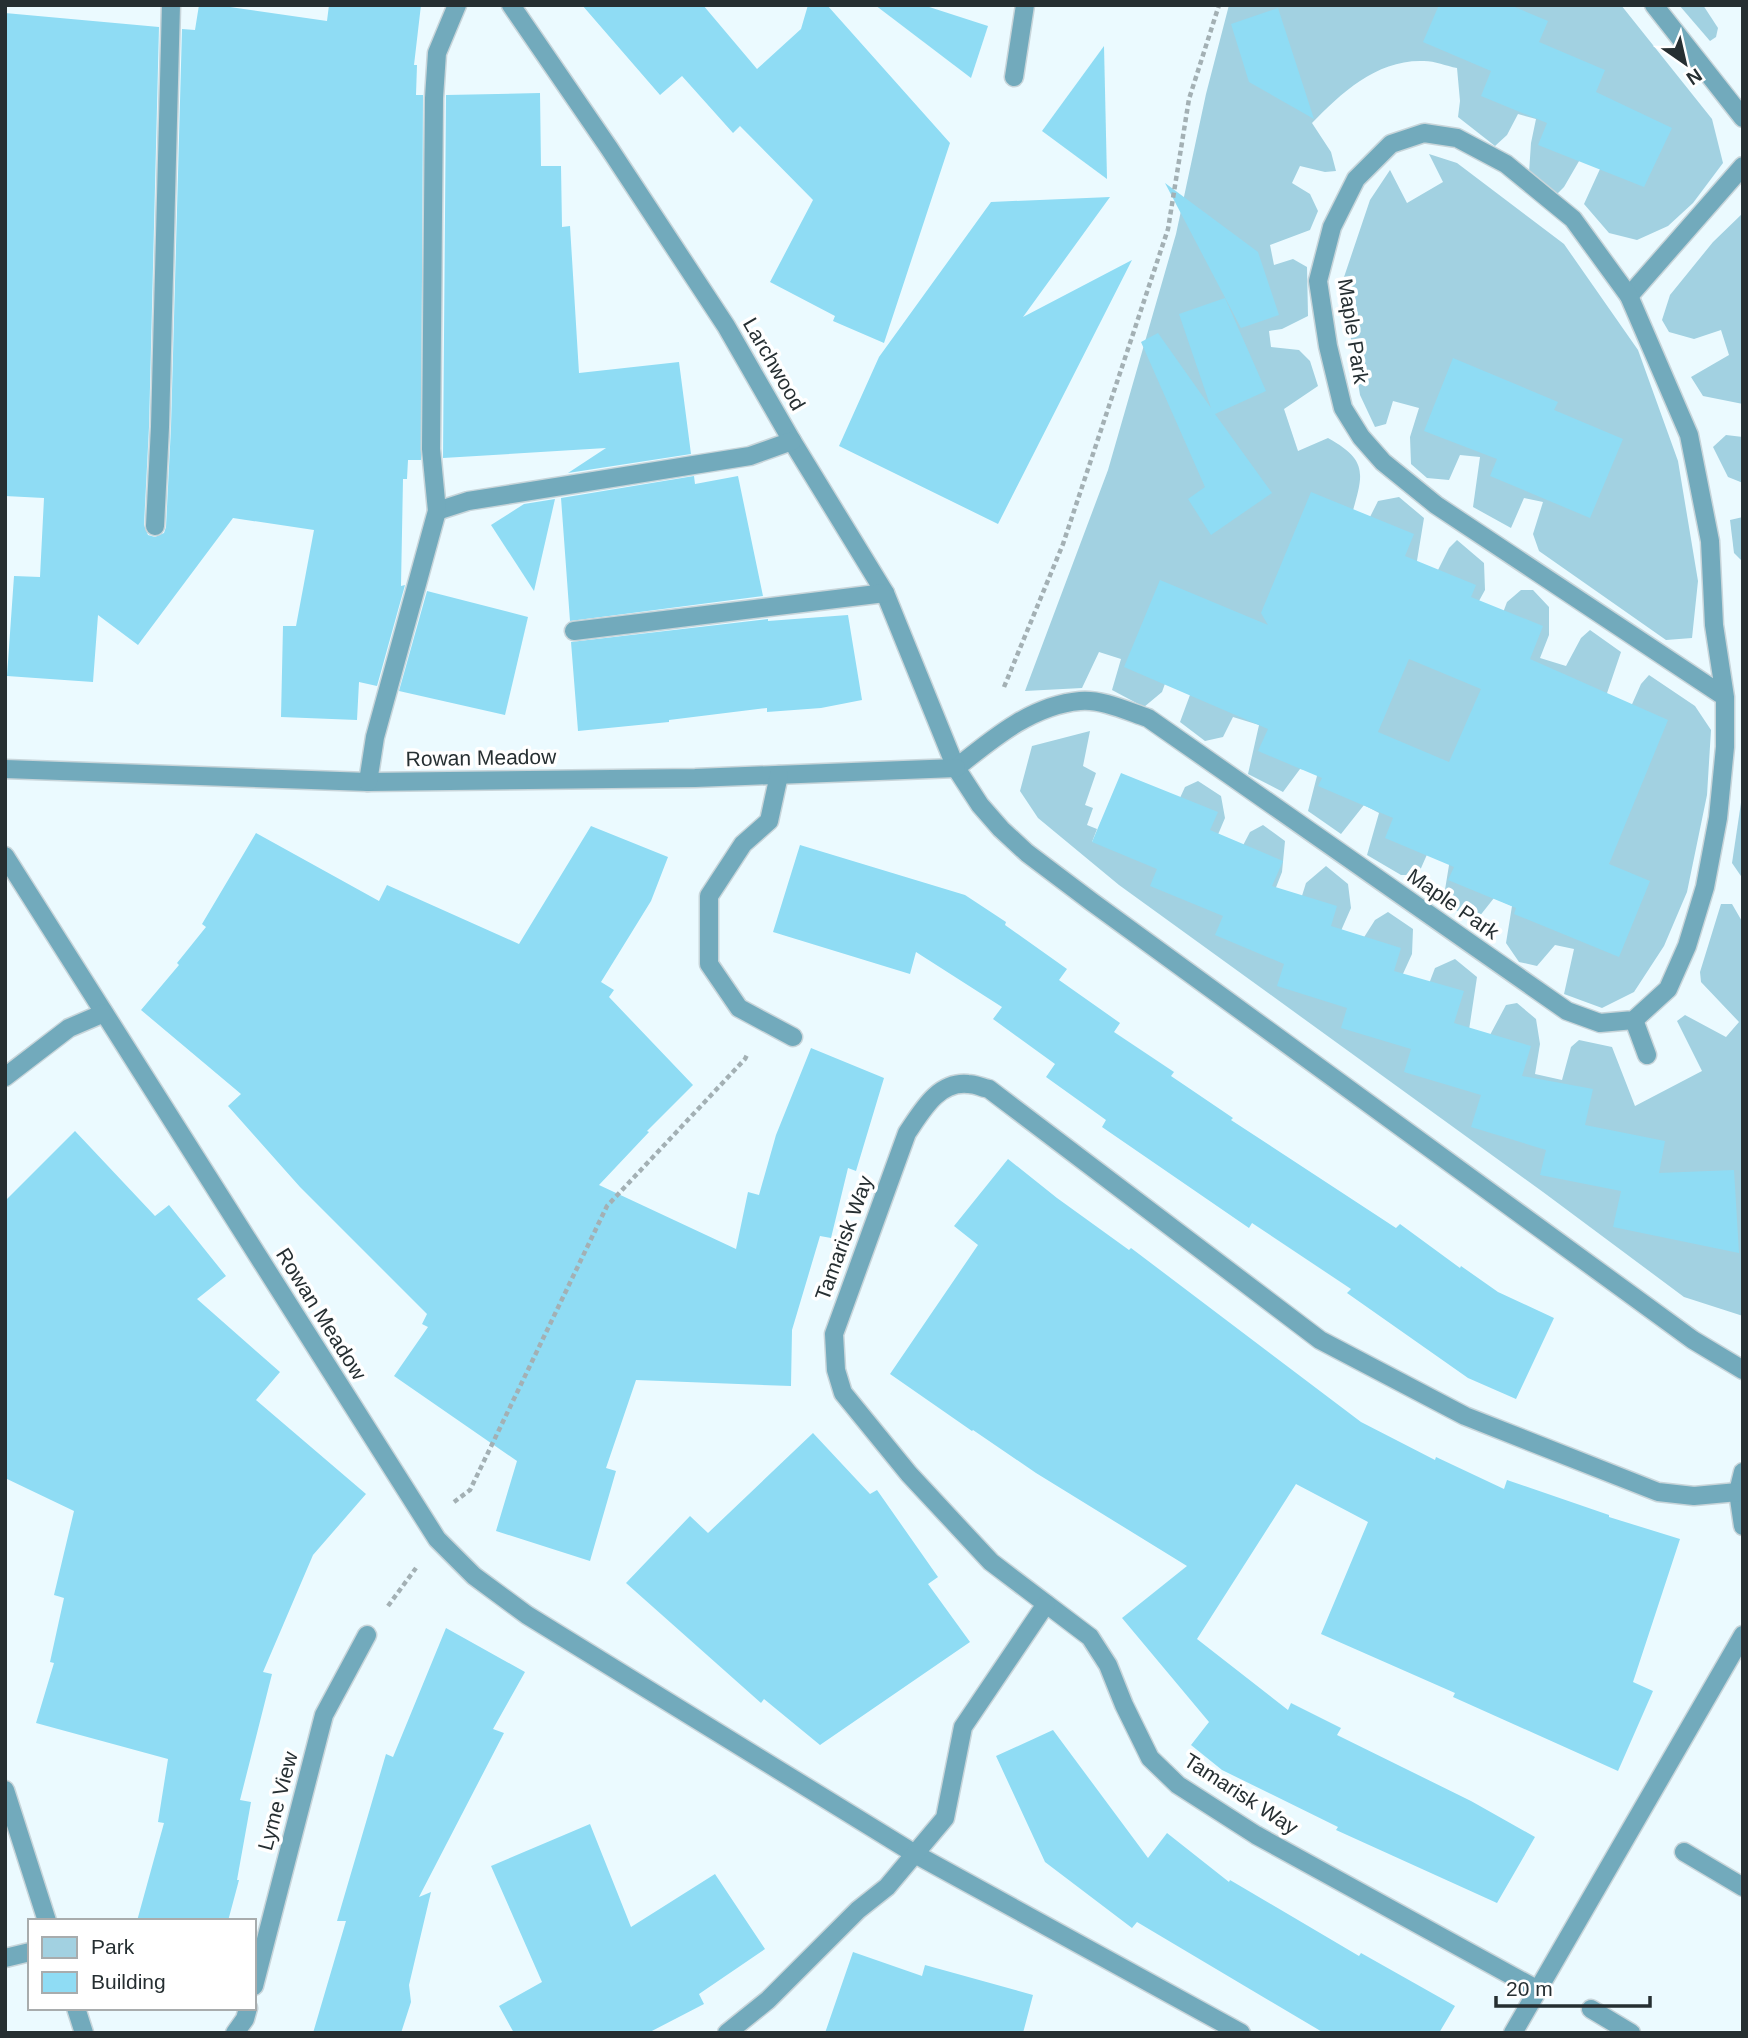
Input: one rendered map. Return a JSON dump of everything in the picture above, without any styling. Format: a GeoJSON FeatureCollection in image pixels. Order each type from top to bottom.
{"type":"FeatureCollection","features":[{"type":"Feature","properties":{"kind":"lane"},"geometry":{"type":"LineString","coordinates":[[155,526],[160,427],[170,5]]}},
{"type":"Feature","properties":{"kind":"lane"},"geometry":{"type":"LineString","coordinates":[[368,782],[375,737],[437,511],[430,449],[434,98],[437,53],[457,5]]}},
{"type":"Feature","properties":{"kind":"lane","name":"Larchwood"},"geometry":{"type":"LineString","coordinates":[[512,5],[610,148],[726,326],[792,441],[885,593],[956,768],[980,805],[1001,829],[1027,853],[1693,1340],[1743,1370]]}},
{"type":"Feature","properties":{"kind":"lane"},"geometry":{"type":"LineString","coordinates":[[1014,77],[1026,5]]}},
{"type":"Feature","properties":{"kind":"lane"},"geometry":{"type":"LineString","coordinates":[[1654,5],[1743,118]]}},
{"type":"Feature","properties":{"kind":"lane","name":"Maple Park"},"geometry":{"type":"LineString","coordinates":[[956,768],[996,736],[1043,710],[1081,701],[1114,706],[1148,718],[1567,1012],[1600,1023],[1634,1020],[1668,989],[1687,946],[1705,887],[1718,818],[1725,747],[1725,697],[1714,625],[1710,541],[1689,435],[1629,296],[1573,219],[1506,164],[1457,138],[1424,133],[1391,144],[1356,178],[1332,227],[1318,281],[1328,346],[1343,408],[1361,437],[1383,462],[1436,505],[1725,697]]}},
{"type":"Feature","properties":{"kind":"lane"},"geometry":{"type":"LineString","coordinates":[[1629,296],[1743,166]]}},
{"type":"Feature","properties":{"kind":"lane"},"geometry":{"type":"LineString","coordinates":[[437,511],[468,501],[750,456],[792,441]]}},
{"type":"Feature","properties":{"kind":"lane"},"geometry":{"type":"LineString","coordinates":[[574,631],[885,593]]}},
{"type":"Feature","properties":{"kind":"lane","name":"Rowan Meadow"},"geometry":{"type":"LineString","coordinates":[[5,769],[368,782],[695,778],[956,768]]}},
{"type":"Feature","properties":{"kind":"lane"},"geometry":{"type":"LineString","coordinates":[[779,775],[769,821],[743,844],[709,896],[709,964],[739,1007],[793,1037]]}},
{"type":"Feature","properties":{"kind":"lane","name":"Rowan Meadow"},"geometry":{"type":"LineString","coordinates":[[5,856],[437,1539],[474,1576],[527,1615],[915,1854]]}},
{"type":"Feature","properties":{"kind":"lane"},"geometry":{"type":"LineString","coordinates":[[5,1077],[69,1028],[104,1013]]}},
{"type":"Feature","properties":{"kind":"lane"},"geometry":{"type":"LineString","coordinates":[[1634,1020],[1647,1055]]}},
{"type":"Feature","properties":{"kind":"lane","name":"Tamarisk Way"},"geometry":{"type":"LineString","coordinates":[[1538,1990],[1256,1835],[1178,1785],[1150,1758],[1108,1665],[1090,1637],[991,1562],[909,1474],[843,1394],[836,1370],[834,1334],[907,1133],[927,1104],[947,1086],[968,1083],[989,1090],[1321,1340],[1465,1416],[1658,1492],[1694,1496],[1738,1492]]}},
{"type":"Feature","properties":{"kind":"lane"},"geometry":{"type":"LineString","coordinates":[[1743,1472],[1738,1492],[1743,1526]]}},
{"type":"Feature","properties":{"kind":"lane"},"geometry":{"type":"LineString","coordinates":[[727,2033],[768,2000],[858,1910],[887,1887],[946,1818],[963,1727],[1046,1604]]}},
{"type":"Feature","properties":{"kind":"lane","name":"Lyme View"},"geometry":{"type":"LineString","coordinates":[[256,1978],[324,1715],[367,1635]]}},
{"type":"Feature","properties":{"kind":"lane"},"geometry":{"type":"LineString","coordinates":[[1513,2033],[1743,1635]]}},
{"type":"Feature","properties":{"kind":"lane"},"geometry":{"type":"LineString","coordinates":[[5,1790],[46,1919]]}},
{"type":"Feature","properties":{"kind":"lane"},"geometry":{"type":"LineString","coordinates":[[1684,1852],[1743,1887]]}},
{"type":"Feature","properties":{"kind":"lane"},"geometry":{"type":"LineString","coordinates":[[915,1854],[1241,2033]]}},
{"type":"Feature","properties":{"kind":"lane"},"geometry":{"type":"LineString","coordinates":[[5,1958],[28,1952]]}},
{"type":"Feature","properties":{"kind":"lane"},"geometry":{"type":"LineString","coordinates":[[1591,2009],[1632,2033]]}},
{"type":"Feature","properties":{"kind":"lane"},"geometry":{"type":"LineString","coordinates":[[77,2010],[84,2033]]}},
{"type":"Feature","properties":{"kind":"lane"},"geometry":{"type":"LineString","coordinates":[[235,2033],[245,2019],[247,2010]]}},
{"type":"Feature","properties":{"kind":"path"},"geometry":{"type":"LineString","coordinates":[[996,736],[1004,687],[1063,544],[1168,229],[1189,99],[1219,5]]}},
{"type":"Feature","properties":{"kind":"path"},"geometry":{"type":"LineString","coordinates":[[426,1522],[470,1490],[607,1206],[745,1059],[761,1020]]}},
{"type":"Feature","properties":{"kind":"path"},"geometry":{"type":"LineString","coordinates":[[367,1635],[437,1539]]}},
{"type":"Feature","properties":{"kind":"green space"},"geometry":{"type":"Polygon","coordinates":[[[1229,5],[1621,5],[1712,119],[1723,163],[1693,203],[1668,226],[1637,240],[1609,233],[1584,204],[1600,169],[1582,156],[1557,194],[1529,173],[1536,119],[1518,114],[1507,135],[1495,146],[1458,117],[1460,101],[1457,68],[1424,61],[1391,65],[1348,89],[1312,123],[1331,152],[1336,171],[1325,172],[1300,166],[1292,183],[1310,194],[1318,211],[1310,230],[1270,245],[1274,265],[1293,259],[1307,267],[1308,316],[1282,329],[1269,331],[1271,347],[1299,350],[1310,361],[1318,386],[1284,409],[1298,451],[1328,438],[1351,454],[1357,462],[1360,478],[1352,514],[1367,523],[1378,501],[1399,497],[1424,518],[1415,573],[1433,580],[1449,548],[1457,540],[1484,563],[1485,590],[1474,610],[1501,618],[1507,602],[1521,590],[1533,590],[1549,607],[1549,635],[1540,658],[1566,666],[1581,638],[1590,630],[1621,652],[1604,702],[1629,711],[1641,684],[1649,675],[1695,706],[1711,730],[1707,795],[1687,892],[1664,946],[1634,992],[1602,1008],[1564,994],[1574,949],[1555,945],[1537,966],[1519,962],[1506,943],[1512,906],[1494,898],[1475,922],[1443,902],[1450,859],[1429,850],[1418,875],[1401,875],[1367,855],[1379,813],[1364,805],[1341,834],[1308,811],[1318,772],[1300,769],[1283,792],[1248,774],[1259,725],[1233,717],[1223,737],[1205,741],[1180,722],[1197,676],[1171,667],[1162,692],[1144,707],[1112,690],[1121,659],[1099,652],[1082,688],[1025,691],[1108,470],[1176,234],[1206,94],[1229,5]]]}},
{"type":"Feature","properties":{"kind":"green space"},"geometry":{"type":"Polygon","coordinates":[[[1679,5],[1703,5],[1718,28],[1716,37],[1710,41],[1679,5]]]}},
{"type":"Feature","properties":{"kind":"green space"},"geometry":{"type":"Polygon","coordinates":[[[1429,154],[1457,163],[1564,244],[1638,350],[1678,461],[1698,581],[1692,638],[1666,640],[1539,551],[1533,534],[1543,502],[1524,498],[1511,528],[1473,507],[1480,457],[1460,455],[1449,480],[1427,478],[1411,464],[1410,437],[1419,408],[1393,401],[1386,424],[1375,427],[1360,395],[1342,283],[1370,200],[1390,170],[1407,203],[1443,182],[1429,154]]]}},
{"type":"Feature","properties":{"kind":"green space"},"geometry":{"type":"Polygon","coordinates":[[[1743,213],[1743,404],[1703,396],[1691,377],[1729,355],[1721,330],[1694,339],[1669,332],[1662,320],[1670,295],[1713,242],[1743,213]]]}},
{"type":"Feature","properties":{"kind":"green space"},"geometry":{"type":"Polygon","coordinates":[[[1726,435],[1743,437],[1743,483],[1728,477],[1713,447],[1726,435]]]}},
{"type":"Feature","properties":{"kind":"green space"},"geometry":{"type":"Polygon","coordinates":[[[1743,517],[1743,562],[1734,553],[1730,520],[1743,517]]]}},
{"type":"Feature","properties":{"kind":"green space"},"geometry":{"type":"Polygon","coordinates":[[[1090,731],[1083,766],[1096,773],[1085,805],[1093,808],[1087,825],[1097,829],[1092,842],[1174,811],[1185,787],[1198,781],[1221,796],[1225,818],[1214,844],[1238,855],[1250,832],[1263,825],[1285,841],[1282,872],[1275,890],[1301,899],[1306,883],[1326,866],[1348,884],[1351,908],[1340,933],[1361,942],[1375,920],[1388,912],[1413,929],[1412,954],[1402,976],[1427,989],[1435,968],[1455,959],[1477,977],[1469,1030],[1490,1035],[1506,1005],[1517,1003],[1536,1019],[1540,1044],[1535,1074],[1562,1080],[1571,1047],[1579,1040],[1612,1047],[1635,1106],[1702,1071],[1677,1021],[1685,1015],[1726,1037],[1739,1022],[1701,982],[1700,972],[1721,904],[1732,904],[1743,923],[1743,1316],[1684,1297],[1119,885],[1038,818],[1020,791],[1032,746],[1090,731]]]}},
{"type":"Feature","properties":{"kind":"green space"},"geometry":{"type":"Polygon","coordinates":[[[1743,797],[1743,879],[1732,863],[1743,797]]]}},
{"type":"Feature","properties":{"kind":"building"},"geometry":{"type":"Polygon","coordinates":[[[199,5],[216,5],[327,21],[329,5],[421,5],[414,65],[417,65],[416,95],[423,95],[421,460],[408,460],[407,479],[403,479],[401,586],[405,585],[377,686],[359,682],[357,720],[281,717],[283,626],[296,626],[314,530],[233,518],[138,645],[98,615],[93,682],[7,676],[14,576],[40,577],[44,498],[5,496],[5,13],[159,27],[144,525],[148,535],[155,537],[164,533],[166,527],[182,29],[195,30],[199,5]]]}},
{"type":"Feature","properties":{"kind":"building"},"geometry":{"type":"Polygon","coordinates":[[[582,5],[703,5],[757,69],[801,29],[808,5],[827,5],[950,143],[884,343],[833,321],[835,316],[770,282],[813,200],[740,126],[733,133],[682,76],[660,95],[582,5]]]}},
{"type":"Feature","properties":{"kind":"building"},"geometry":{"type":"Polygon","coordinates":[[[875,5],[923,5],[988,26],[971,78],[875,5]]]}},
{"type":"Feature","properties":{"kind":"building"},"geometry":{"type":"Polygon","coordinates":[[[1439,5],[1510,5],[1548,21],[1539,42],[1605,70],[1596,92],[1672,128],[1644,187],[1538,145],[1547,123],[1481,96],[1491,71],[1423,42],[1439,5]]]}},
{"type":"Feature","properties":{"kind":"building"},"geometry":{"type":"Polygon","coordinates":[[[1278,8],[1314,119],[1249,82],[1231,24],[1278,8]]]}},
{"type":"Feature","properties":{"kind":"building"},"geometry":{"type":"Polygon","coordinates":[[[1104,46],[1107,179],[1042,131],[1104,46]]]}},
{"type":"Feature","properties":{"kind":"building"},"geometry":{"type":"Polygon","coordinates":[[[540,93],[541,166],[561,166],[562,227],[570,226],[579,373],[679,362],[691,454],[568,473],[606,448],[443,458],[446,95],[540,93]]]}},
{"type":"Feature","properties":{"kind":"building"},"geometry":{"type":"Polygon","coordinates":[[[1165,183],[1258,252],[1279,315],[1241,328],[1165,183]]]}},
{"type":"Feature","properties":{"kind":"building"},"geometry":{"type":"Polygon","coordinates":[[[1110,197],[1023,317],[1132,260],[998,524],[839,446],[879,357],[991,202],[1110,197]]]}},
{"type":"Feature","properties":{"kind":"building"},"geometry":{"type":"Polygon","coordinates":[[[1225,298],[1266,391],[1215,414],[1272,493],[1211,535],[1188,499],[1205,487],[1141,342],[1158,333],[1211,408],[1179,314],[1225,298]]]}},
{"type":"Feature","properties":{"kind":"building"},"geometry":{"type":"Polygon","coordinates":[[[1453,358],[1558,402],[1554,410],[1623,439],[1590,518],[1490,476],[1497,459],[1424,431],[1453,358]]]}},
{"type":"Feature","properties":{"kind":"building"},"geometry":{"type":"Polygon","coordinates":[[[694,476],[695,484],[738,476],[763,596],[570,621],[561,498],[694,476]]]}},
{"type":"Feature","properties":{"kind":"building"},"geometry":{"type":"Polygon","coordinates":[[[1311,492],[1414,534],[1405,556],[1476,585],[1471,597],[1543,626],[1530,659],[1668,720],[1609,864],[1650,881],[1619,957],[1514,914],[1516,908],[1448,880],[1454,867],[1385,838],[1393,818],[1318,786],[1322,778],[1258,751],[1268,729],[1124,667],[1160,580],[1268,625],[1261,613],[1311,492]],[[1409,659],[1378,732],[1449,762],[1481,689],[1409,659]]]}},
{"type":"Feature","properties":{"kind":"building"},"geometry":{"type":"Polygon","coordinates":[[[555,499],[534,591],[491,525],[524,504],[555,499]]]}},
{"type":"Feature","properties":{"kind":"building"},"geometry":{"type":"Polygon","coordinates":[[[427,591],[528,617],[505,715],[399,691],[427,591]]]}},
{"type":"Feature","properties":{"kind":"building"},"geometry":{"type":"Polygon","coordinates":[[[848,615],[862,700],[821,708],[767,712],[767,708],[578,731],[571,642],[768,619],[848,615]]]}},
{"type":"Feature","properties":{"kind":"building"},"geometry":{"type":"Polygon","coordinates":[[[1121,773],[1218,812],[1210,830],[1283,861],[1272,886],[1337,906],[1331,926],[1401,948],[1394,971],[1464,991],[1454,1023],[1531,1046],[1522,1076],[1593,1089],[1585,1125],[1665,1141],[1659,1173],[1734,1170],[1739,1253],[1613,1227],[1621,1191],[1540,1175],[1546,1150],[1471,1127],[1481,1095],[1404,1072],[1411,1049],[1341,1028],[1347,1008],[1277,986],[1284,964],[1215,935],[1223,916],[1150,886],[1157,869],[1092,842],[1121,773]]]}},
{"type":"Feature","properties":{"kind":"building"},"geometry":{"type":"Polygon","coordinates":[[[591,826],[668,857],[651,901],[601,982],[614,990],[609,997],[693,1085],[599,1185],[736,1249],[748,1192],[759,1195],[776,1135],[811,1048],[884,1078],[856,1171],[848,1168],[831,1238],[820,1236],[792,1330],[791,1386],[636,1380],[606,1468],[616,1471],[590,1561],[496,1531],[517,1461],[394,1376],[428,1327],[422,1324],[427,1314],[300,1187],[228,1106],[241,1094],[141,1010],[179,965],[177,963],[206,927],[202,924],[256,833],[379,901],[387,885],[519,944],[591,826]]]}},
{"type":"Feature","properties":{"kind":"building"},"geometry":{"type":"Polygon","coordinates":[[[800,845],[965,895],[1006,922],[1005,925],[1067,969],[1059,980],[1120,1023],[1114,1032],[1174,1072],[1171,1076],[1233,1118],[1231,1120],[1396,1228],[1400,1224],[1498,1292],[1554,1318],[1516,1399],[1468,1378],[1347,1293],[1351,1289],[1252,1223],[1249,1228],[1102,1127],[1106,1120],[1046,1077],[1055,1064],[993,1019],[1002,1007],[916,952],[910,974],[773,932],[800,845]]]}},
{"type":"Feature","properties":{"kind":"building"},"geometry":{"type":"Polygon","coordinates":[[[75,1131],[155,1216],[169,1205],[226,1276],[197,1299],[280,1372],[256,1400],[366,1494],[313,1555],[263,1672],[272,1674],[240,1800],[251,1802],[239,1880],[229,1919],[138,1919],[164,1823],[158,1822],[168,1759],[36,1723],[54,1663],[50,1662],[64,1598],[54,1595],[74,1511],[5,1478],[5,1201],[75,1131]]]}},
{"type":"Feature","properties":{"kind":"building"},"geometry":{"type":"Polygon","coordinates":[[[1008,1159],[1057,1198],[1129,1250],[1131,1248],[1361,1422],[1435,1460],[1436,1457],[1504,1489],[1507,1480],[1680,1539],[1633,1682],[1653,1691],[1618,1771],[1453,1697],[1455,1693],[1321,1634],[1368,1522],[1296,1484],[1197,1639],[1288,1710],[1291,1703],[1341,1728],[1337,1735],[1471,1801],[1535,1837],[1497,1903],[1336,1830],[1338,1827],[1222,1770],[1191,1745],[1209,1722],[1122,1618],[1187,1566],[1036,1473],[890,1374],[978,1245],[954,1226],[1008,1159]]]}},
{"type":"Feature","properties":{"kind":"building"},"geometry":{"type":"Polygon","coordinates":[[[813,1433],[870,1494],[877,1490],[938,1577],[928,1584],[970,1642],[820,1745],[764,1699],[761,1703],[626,1583],[690,1516],[708,1533],[813,1433]]]}},
{"type":"Feature","properties":{"kind":"building"},"geometry":{"type":"Polygon","coordinates":[[[446,1628],[525,1672],[493,1729],[504,1733],[419,1897],[431,1892],[409,1985],[411,2002],[401,2033],[313,2033],[346,1921],[337,1921],[386,1754],[393,1757],[446,1628]]]}},
{"type":"Feature","properties":{"kind":"building"},"geometry":{"type":"Polygon","coordinates":[[[1053,1730],[1148,1858],[1167,1833],[1229,1882],[1230,1880],[1359,1956],[1361,1953],[1455,2006],[1439,2033],[1324,2033],[1137,1922],[1132,1928],[1045,1862],[996,1756],[1053,1730]]]}},
{"type":"Feature","properties":{"kind":"building"},"geometry":{"type":"Polygon","coordinates":[[[590,1824],[631,1927],[715,1874],[765,1949],[699,1994],[704,2004],[648,2033],[514,2033],[499,2006],[542,1982],[491,1866],[590,1824]]]}},
{"type":"Feature","properties":{"kind":"building"},"geometry":{"type":"Polygon","coordinates":[[[853,1952],[922,1976],[925,1965],[1033,1995],[1023,2033],[825,2033],[853,1952]]]}}]}
